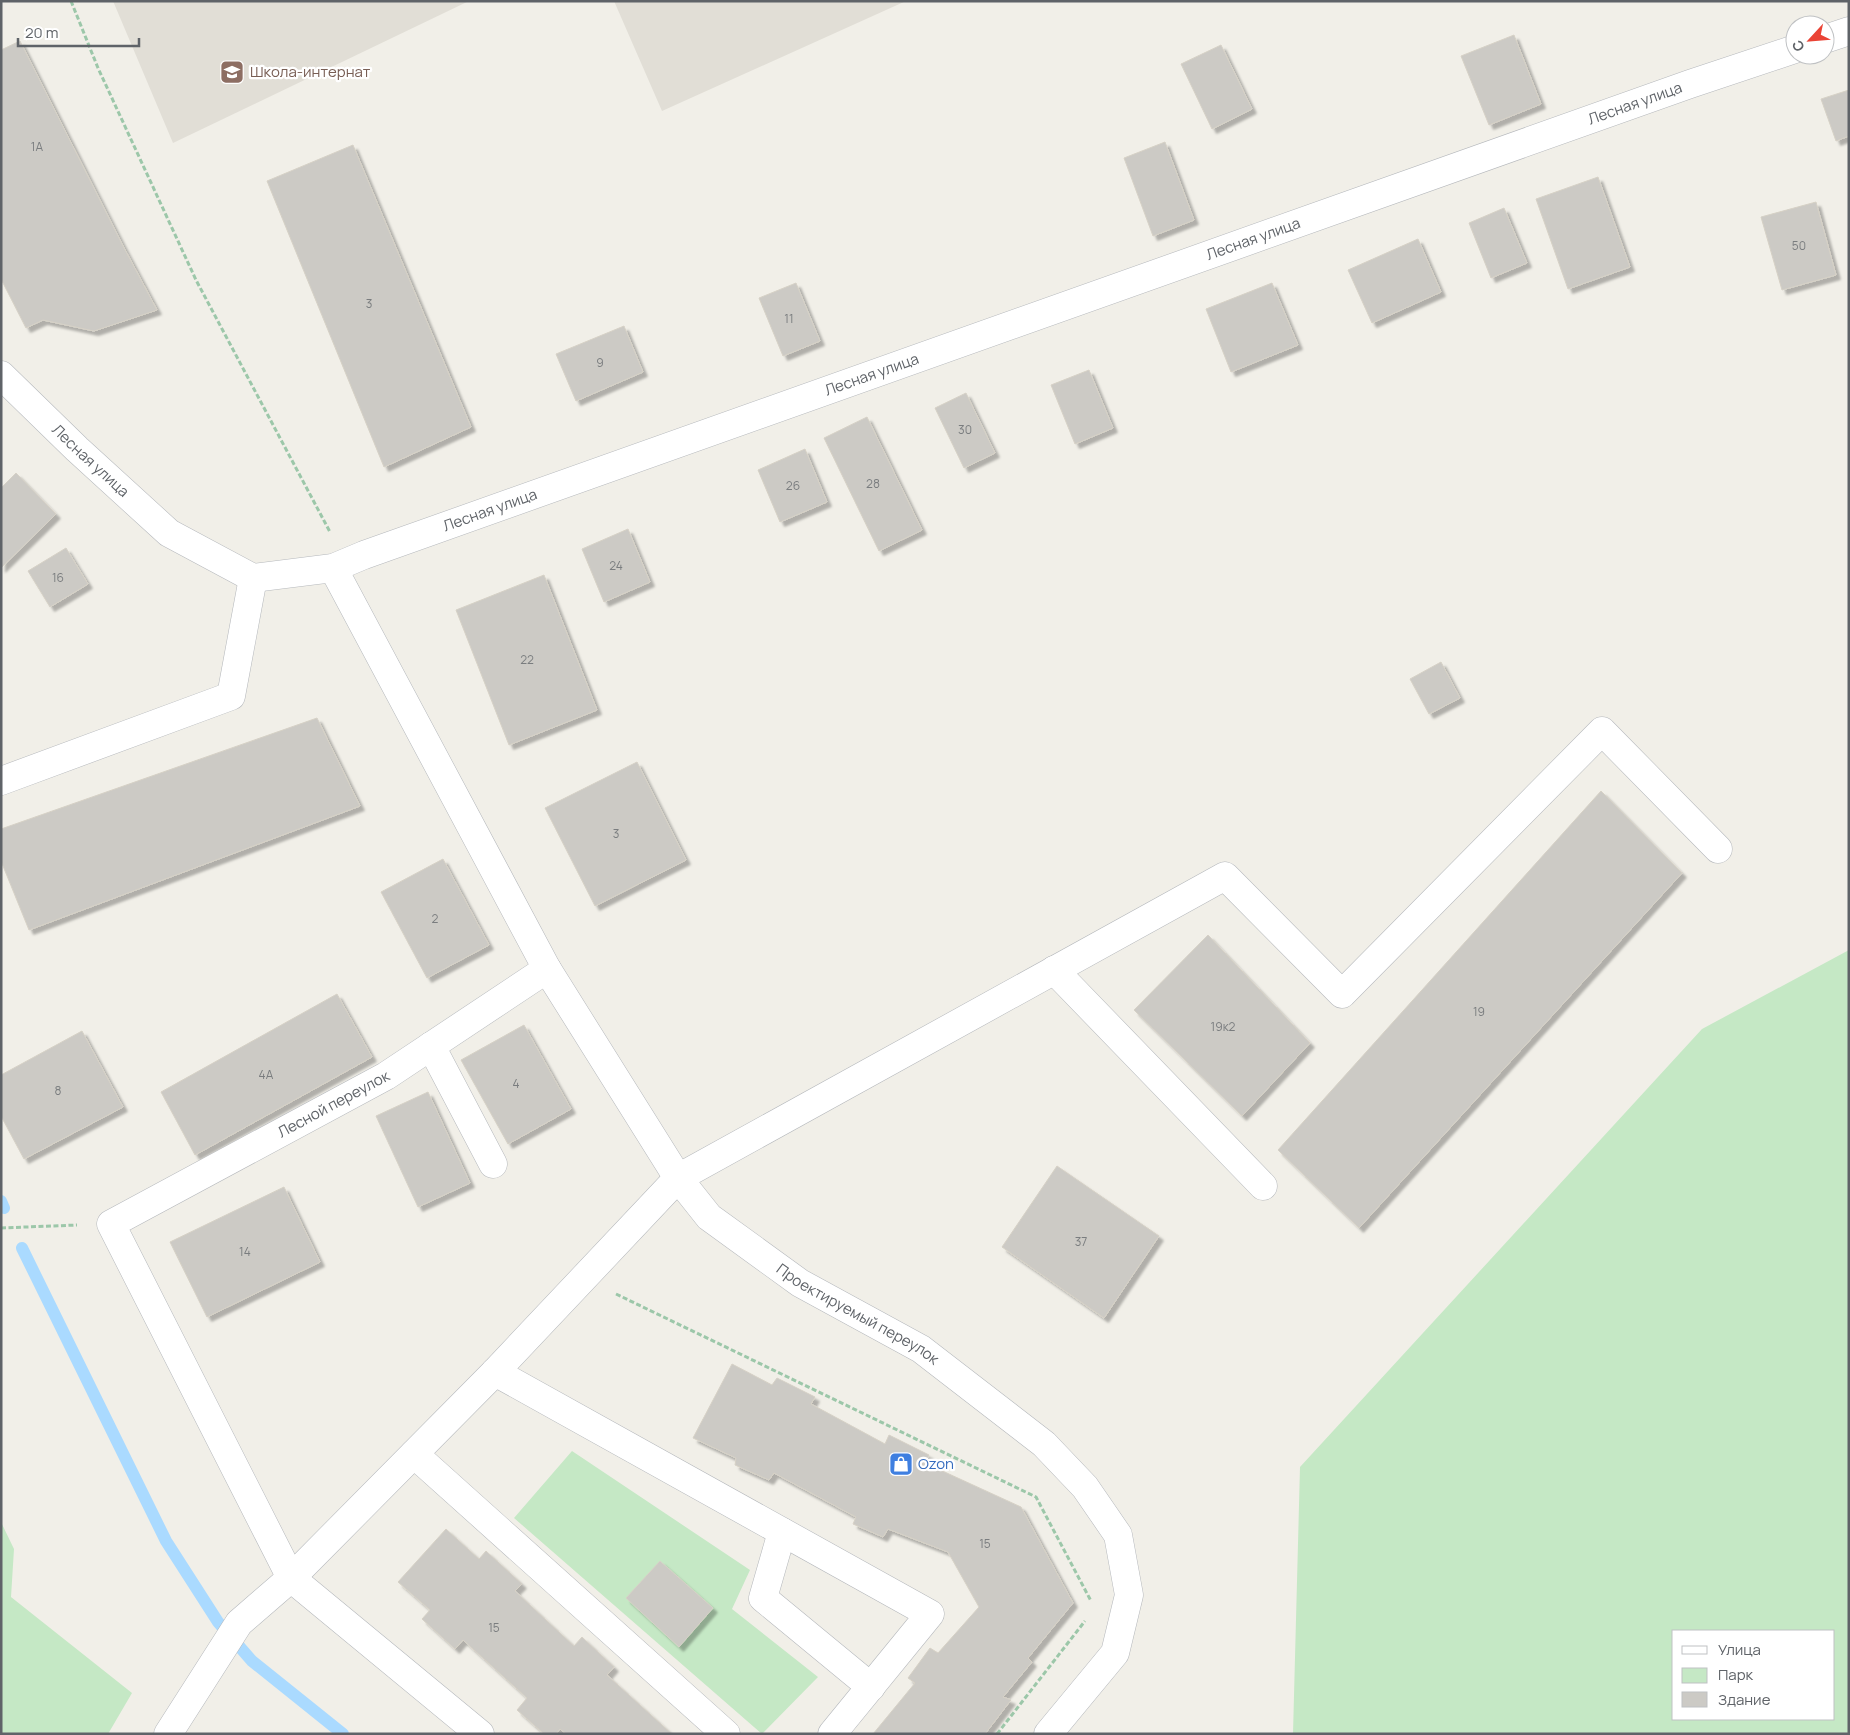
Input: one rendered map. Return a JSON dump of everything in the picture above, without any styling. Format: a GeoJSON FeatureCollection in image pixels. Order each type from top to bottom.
{"type":"FeatureCollection","features":[{"type":"Feature","properties":{"kind":"street"},"geometry":{"type":"LineString","coordinates":[[1835,35],[1849,30]]}},
{"type":"Feature","properties":{"kind":"street","name":"Лесная улица"},"geometry":{"type":"LineString","coordinates":[[1,375],[77,449],[169,533],[253,578],[333,568],[364,555],[1680,87],[1785,52]]}},
{"type":"Feature","properties":{"kind":"street","name":"Проектируемый переулок"},"geometry":{"type":"LineString","coordinates":[[333,568],[547,969],[678,1178],[709,1217],[800,1283],[921,1349],[1044,1444],[1085,1487],[1118,1535],[1129,1595],[1115,1654],[1048,1734]]}},
{"type":"Feature","properties":{"kind":"street"},"geometry":{"type":"LineString","coordinates":[[1,781],[231,696],[253,578]]}},
{"type":"Feature","properties":{"kind":"street"},"geometry":{"type":"LineString","coordinates":[[168,1734],[239,1623],[291,1578],[495,1372],[678,1178],[1224,876],[1342,994],[1602,731],[1718,849]]}},
{"type":"Feature","properties":{"kind":"street","name":"Лесной переулок"},"geometry":{"type":"LineString","coordinates":[[110,1224],[386,1076],[547,969]]}},
{"type":"Feature","properties":{"kind":"street"},"geometry":{"type":"LineString","coordinates":[[1054,970],[1263,1186]]}},
{"type":"Feature","properties":{"kind":"street"},"geometry":{"type":"LineString","coordinates":[[431,1046],[493,1164]]}},
{"type":"Feature","properties":{"kind":"street"},"geometry":{"type":"LineString","coordinates":[[110,1224],[291,1578],[480,1734]]}},
{"type":"Feature","properties":{"kind":"street"},"geometry":{"type":"LineString","coordinates":[[495,1372],[930,1614],[832,1734]]}},
{"type":"Feature","properties":{"kind":"street"},"geometry":{"type":"LineString","coordinates":[[414,1454],[726,1734]]}},
{"type":"Feature","properties":{"kind":"street"},"geometry":{"type":"LineString","coordinates":[[782,1532],[763,1598],[871,1687]]}},
{"type":"Feature","properties":{"kind":"path"},"geometry":{"type":"LineString","coordinates":[[71,1],[98,68],[205,298],[334,540],[364,555]]}},
{"type":"Feature","properties":{"kind":"path"},"geometry":{"type":"LineString","coordinates":[[1,1228],[110,1224]]}},
{"type":"Feature","properties":{"kind":"path"},"geometry":{"type":"LineString","coordinates":[[584,1279],[1036,1497],[1095,1608]]}},
{"type":"Feature","properties":{"kind":"path"},"geometry":{"type":"LineString","coordinates":[[997,1734],[1089,1616]]}},
{"type":"Feature","properties":{"kind":"shaded area","name":"Школа-интернат"},"geometry":{"type":"Polygon","coordinates":[[[113,1],[469,1],[173,143],[113,1]]]}},
{"type":"Feature","properties":{"kind":"shaded area"},"geometry":{"type":"Polygon","coordinates":[[[614,1],[906,1],[662,111],[614,1]]]}},
{"type":"Feature","properties":{"kind":"green space"},"geometry":{"type":"Polygon","coordinates":[[[1849,950],[1849,1734],[1293,1734],[1300,1467],[1702,1029],[1849,950]]]}},
{"type":"Feature","properties":{"kind":"green space"},"geometry":{"type":"Polygon","coordinates":[[[572,1451],[750,1570],[732,1609],[818,1677],[762,1734],[514,1518],[572,1451]]]}},
{"type":"Feature","properties":{"kind":"green space"},"geometry":{"type":"Polygon","coordinates":[[[1,1522],[14,1549],[11,1597],[132,1693],[108,1734],[1,1734],[1,1522]]]}},
{"type":"Feature","properties":{"kind":"building"},"geometry":{"type":"Polygon","coordinates":[[[1514,35],[1541,104],[1489,125],[1461,56],[1514,35]]]}},
{"type":"Feature","properties":{"kind":"building"},"geometry":{"type":"Polygon","coordinates":[[[20,41],[157,310],[94,331],[43,320],[26,328],[1,279],[1,50],[20,41]]]}},
{"type":"Feature","properties":{"kind":"building"},"geometry":{"type":"Polygon","coordinates":[[[1221,45],[1252,109],[1212,129],[1181,64],[1221,45]]]}},
{"type":"Feature","properties":{"kind":"building"},"geometry":{"type":"Polygon","coordinates":[[[1849,90],[1849,136],[1836,141],[1821,99],[1849,90]]]}},
{"type":"Feature","properties":{"kind":"building"},"geometry":{"type":"Polygon","coordinates":[[[1165,142],[1194,220],[1153,236],[1124,158],[1165,142]]]}},
{"type":"Feature","properties":{"kind":"building"},"geometry":{"type":"Polygon","coordinates":[[[353,145],[471,427],[384,467],[267,181],[353,145]]]}},
{"type":"Feature","properties":{"kind":"building"},"geometry":{"type":"Polygon","coordinates":[[[1598,177],[1630,267],[1568,289],[1536,199],[1598,177]]]}},
{"type":"Feature","properties":{"kind":"building"},"geometry":{"type":"Polygon","coordinates":[[[1816,202],[1836,275],[1782,290],[1761,217],[1816,202]]]}},
{"type":"Feature","properties":{"kind":"building"},"geometry":{"type":"Polygon","coordinates":[[[1504,208],[1527,263],[1491,278],[1469,223],[1504,208]]]}},
{"type":"Feature","properties":{"kind":"building"},"geometry":{"type":"Polygon","coordinates":[[[1418,239],[1441,292],[1372,323],[1348,270],[1418,239]]]}},
{"type":"Feature","properties":{"kind":"building"},"geometry":{"type":"Polygon","coordinates":[[[796,283],[820,341],[783,356],[759,298],[796,283]]]}},
{"type":"Feature","properties":{"kind":"building"},"geometry":{"type":"Polygon","coordinates":[[[1272,283],[1298,345],[1231,372],[1206,309],[1272,283]]]}},
{"type":"Feature","properties":{"kind":"building"},"geometry":{"type":"Polygon","coordinates":[[[624,326],[643,372],[576,401],[556,354],[624,326]]]}},
{"type":"Feature","properties":{"kind":"building"},"geometry":{"type":"Polygon","coordinates":[[[1089,370],[1113,428],[1075,444],[1051,385],[1089,370]]]}},
{"type":"Feature","properties":{"kind":"building"},"geometry":{"type":"Polygon","coordinates":[[[966,393],[995,453],[964,468],[935,408],[966,393]]]}},
{"type":"Feature","properties":{"kind":"building"},"geometry":{"type":"Polygon","coordinates":[[[867,417],[922,530],[879,551],[824,438],[867,417]]]}},
{"type":"Feature","properties":{"kind":"building"},"geometry":{"type":"Polygon","coordinates":[[[805,449],[827,502],[780,522],[758,470],[805,449]]]}},
{"type":"Feature","properties":{"kind":"building"},"geometry":{"type":"Polygon","coordinates":[[[16,473],[56,514],[1,568],[1,488],[16,473]]]}},
{"type":"Feature","properties":{"kind":"building"},"geometry":{"type":"Polygon","coordinates":[[[628,529],[650,582],[604,602],[582,549],[628,529]]]}},
{"type":"Feature","properties":{"kind":"building"},"geometry":{"type":"Polygon","coordinates":[[[66,548],[88,584],[50,607],[28,571],[66,548]]]}},
{"type":"Feature","properties":{"kind":"building"},"geometry":{"type":"Polygon","coordinates":[[[544,575],[597,710],[509,745],[456,610],[544,575]]]}},
{"type":"Feature","properties":{"kind":"building"},"geometry":{"type":"Polygon","coordinates":[[[1441,662],[1460,698],[1429,714],[1410,679],[1441,662]]]}},
{"type":"Feature","properties":{"kind":"building"},"geometry":{"type":"Polygon","coordinates":[[[317,718],[360,806],[29,930],[1,861],[1,829],[317,718]]]}},
{"type":"Feature","properties":{"kind":"building"},"geometry":{"type":"Polygon","coordinates":[[[637,762],[686,860],[595,906],[545,808],[637,762]]]}},
{"type":"Feature","properties":{"kind":"building"},"geometry":{"type":"Polygon","coordinates":[[[1601,791],[1682,873],[1359,1228],[1278,1150],[1601,791]]]}},
{"type":"Feature","properties":{"kind":"building"},"geometry":{"type":"Polygon","coordinates":[[[443,859],[489,945],[427,978],[381,892],[443,859]]]}},
{"type":"Feature","properties":{"kind":"building"},"geometry":{"type":"Polygon","coordinates":[[[1208,935],[1310,1043],[1242,1116],[1134,1010],[1208,935]]]}},
{"type":"Feature","properties":{"kind":"building"},"geometry":{"type":"Polygon","coordinates":[[[337,994],[372,1057],[195,1155],[161,1092],[337,994]]]}},
{"type":"Feature","properties":{"kind":"building"},"geometry":{"type":"Polygon","coordinates":[[[524,1025],[571,1109],[508,1144],[461,1060],[524,1025]]]}},
{"type":"Feature","properties":{"kind":"building"},"geometry":{"type":"Polygon","coordinates":[[[82,1031],[123,1107],[24,1159],[1,1116],[1,1075],[82,1031]]]}},
{"type":"Feature","properties":{"kind":"building"},"geometry":{"type":"Polygon","coordinates":[[[428,1092],[470,1183],[418,1207],[376,1116],[428,1092]]]}},
{"type":"Feature","properties":{"kind":"building"},"geometry":{"type":"Polygon","coordinates":[[[1057,1166],[1159,1236],[1104,1318],[1002,1247],[1057,1166]]]}},
{"type":"Feature","properties":{"kind":"building"},"geometry":{"type":"Polygon","coordinates":[[[284,1187],[320,1262],[207,1317],[170,1242],[284,1187]]]}},
{"type":"Feature","properties":{"kind":"building"},"geometry":{"type":"Polygon","coordinates":[[[732,1364],[772,1385],[777,1378],[815,1397],[811,1404],[885,1444],[889,1435],[929,1455],[925,1463],[1021,1507],[1073,1603],[1028,1658],[1032,1662],[1003,1697],[1011,1700],[985,1734],[873,1734],[915,1683],[908,1678],[930,1648],[938,1653],[979,1607],[948,1552],[888,1529],[883,1537],[853,1524],[856,1517],[774,1473],[769,1480],[735,1465],[736,1458],[693,1438],[732,1364]]]}},
{"type":"Feature","properties":{"kind":"building"},"geometry":{"type":"Polygon","coordinates":[[[446,1529],[479,1559],[486,1551],[522,1584],[515,1591],[574,1646],[582,1637],[614,1667],[607,1675],[672,1734],[566,1734],[560,1729],[556,1734],[544,1734],[517,1710],[527,1698],[463,1640],[455,1649],[422,1619],[430,1610],[398,1582],[446,1529]]]}},
{"type":"Feature","properties":{"kind":"building"},"geometry":{"type":"Polygon","coordinates":[[[660,1561],[713,1608],[679,1647],[626,1598],[660,1561]]]}},
{"type":"Feature","properties":{"kind":"waterway"},"geometry":{"type":"LineString","coordinates":[[1,1201],[4,1208]]}},
{"type":"Feature","properties":{"kind":"waterway"},"geometry":{"type":"LineString","coordinates":[[22,1248],[166,1541],[218,1622],[252,1661],[343,1734]]}},
{"type":"Feature","properties":{"kind":"place","name":"Школа-интернат"},"geometry":{"type":"Point","coordinates":[232,72]}},
{"type":"Feature","properties":{"kind":"place","name":"Ozon"},"geometry":{"type":"Point","coordinates":[901,1464]}}]}
